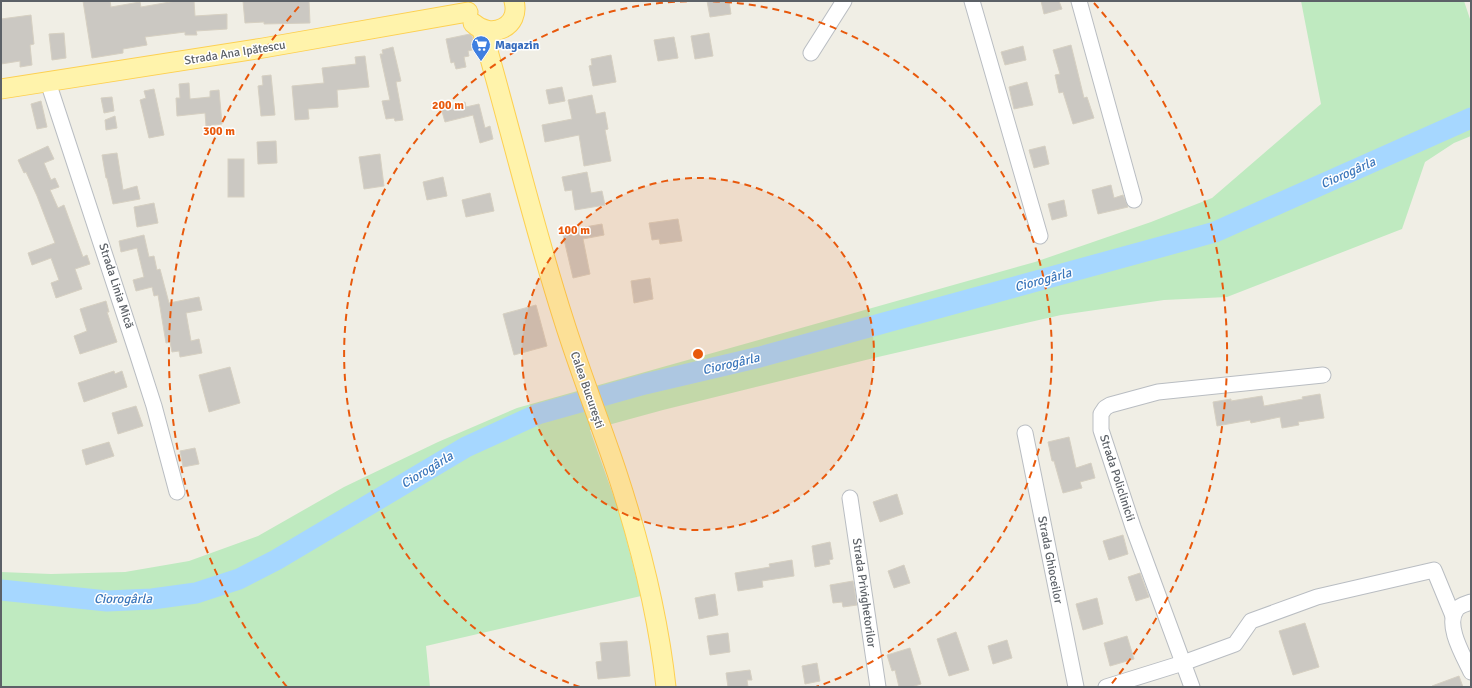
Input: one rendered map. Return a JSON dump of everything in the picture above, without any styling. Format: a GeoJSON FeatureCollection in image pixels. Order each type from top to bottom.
{"type":"FeatureCollection","features":[{"type":"Feature","properties":{"kind":"main road"},"geometry":{"type":"LineString","coordinates":[[468,7],[472,23],[490,30],[506,27],[511,21],[514,13],[514,1]]}},
{"type":"Feature","properties":{"kind":"main road","name":"Strada Ana Ipătescu"},"geometry":{"type":"LineString","coordinates":[[1,89],[263,48],[468,7]]}},
{"type":"Feature","properties":{"kind":"main road","name":"Calea București"},"geometry":{"type":"LineString","coordinates":[[490,30],[498,68],[500,94],[541,246],[575,355],[628,510],[647,578],[654,607],[666,687]]}},
{"type":"Feature","properties":{"kind":"street"},"geometry":{"type":"LineString","coordinates":[[811,54],[844,1]]}},
{"type":"Feature","properties":{"kind":"street"},"geometry":{"type":"LineString","coordinates":[[972,1],[1040,236]]}},
{"type":"Feature","properties":{"kind":"street"},"geometry":{"type":"LineString","coordinates":[[1079,1],[1134,200]]}},
{"type":"Feature","properties":{"kind":"street","name":"Strada Linia Mică"},"geometry":{"type":"LineString","coordinates":[[48,82],[135,345],[154,406],[177,492]]}},
{"type":"Feature","properties":{"kind":"street","name":"Strada Policlinicii"},"geometry":{"type":"LineString","coordinates":[[1192,687],[1119,486],[1101,430],[1101,414],[1105,408],[1110,405],[1158,392],[1323,375]]}},
{"type":"Feature","properties":{"kind":"street","name":"Strada Ghioceilor"},"geometry":{"type":"LineString","coordinates":[[1025,433],[1076,687]]}},
{"type":"Feature","properties":{"kind":"street","name":"Strada Privighetorilor"},"geometry":{"type":"LineString","coordinates":[[850,498],[878,687]]}},
{"type":"Feature","properties":{"kind":"street"},"geometry":{"type":"LineString","coordinates":[[1106,687],[1183,663],[1235,644],[1251,621],[1309,600],[1434,570],[1453,616]]}},
{"type":"Feature","properties":{"kind":"street"},"geometry":{"type":"LineString","coordinates":[[1471,602],[1460,606],[1456,610],[1452,623],[1453,632],[1471,672]]}},
{"type":"Feature","properties":{"kind":"green space"},"geometry":{"type":"Polygon","coordinates":[[[1301,1],[1464,1],[1471,22],[1471,136],[1454,143],[1425,162],[1402,229],[1227,297],[1164,300],[1061,315],[878,357],[663,410],[590,430],[620,514],[641,596],[426,646],[430,687],[1,687],[1,572],[51,574],[125,572],[189,561],[258,536],[344,487],[438,442],[517,408],[1035,262],[1151,222],[1212,198],[1321,104],[1301,1]]]}},
{"type":"Feature","properties":{"kind":"building"},"geometry":{"type":"Polygon","coordinates":[[[83,1],[110,1],[111,7],[140,2],[141,7],[176,1],[194,1],[195,16],[227,14],[227,29],[196,31],[197,35],[185,35],[185,32],[145,37],[147,45],[123,49],[123,53],[92,58],[83,1]]]}},
{"type":"Feature","properties":{"kind":"building"},"geometry":{"type":"Polygon","coordinates":[[[243,1],[309,1],[310,23],[245,23],[243,1]]]}},
{"type":"Feature","properties":{"kind":"building"},"geometry":{"type":"Polygon","coordinates":[[[707,1],[729,1],[731,14],[710,17],[707,1]]]}},
{"type":"Feature","properties":{"kind":"building"},"geometry":{"type":"Polygon","coordinates":[[[1041,1],[1059,1],[1062,9],[1044,14],[1041,1]]]}},
{"type":"Feature","properties":{"kind":"building"},"geometry":{"type":"Polygon","coordinates":[[[31,15],[34,44],[30,45],[32,65],[20,67],[20,61],[1,64],[1,19],[31,15]]]}},
{"type":"Feature","properties":{"kind":"building"},"geometry":{"type":"Polygon","coordinates":[[[64,33],[66,58],[52,60],[49,34],[64,33]]]}},
{"type":"Feature","properties":{"kind":"building"},"geometry":{"type":"Polygon","coordinates":[[[709,33],[713,56],[695,59],[691,36],[709,33]]]}},
{"type":"Feature","properties":{"kind":"building"},"geometry":{"type":"Polygon","coordinates":[[[470,34],[476,49],[468,51],[469,56],[464,57],[466,67],[456,69],[454,62],[451,63],[446,39],[470,34]]]}},
{"type":"Feature","properties":{"kind":"building"},"geometry":{"type":"Polygon","coordinates":[[[674,37],[678,58],[658,61],[654,40],[674,37]]]}},
{"type":"Feature","properties":{"kind":"building"},"geometry":{"type":"Polygon","coordinates":[[[1071,45],[1084,98],[1087,97],[1094,118],[1073,124],[1063,92],[1059,93],[1055,75],[1060,74],[1053,50],[1071,45]]]}},
{"type":"Feature","properties":{"kind":"building"},"geometry":{"type":"Polygon","coordinates":[[[1023,46],[1026,60],[1005,65],[1001,52],[1023,46]]]}},
{"type":"Feature","properties":{"kind":"building"},"geometry":{"type":"Polygon","coordinates":[[[393,47],[401,81],[396,82],[403,120],[395,121],[394,118],[386,119],[382,101],[390,100],[380,54],[383,54],[382,50],[393,47]]]}},
{"type":"Feature","properties":{"kind":"building"},"geometry":{"type":"Polygon","coordinates":[[[611,55],[616,82],[593,86],[589,66],[592,65],[591,59],[611,55]]]}},
{"type":"Feature","properties":{"kind":"building"},"geometry":{"type":"Polygon","coordinates":[[[365,56],[369,87],[337,90],[338,107],[308,109],[309,119],[295,120],[292,86],[324,83],[322,68],[356,64],[355,57],[365,56]]]}},
{"type":"Feature","properties":{"kind":"building"},"geometry":{"type":"Polygon","coordinates":[[[271,75],[275,115],[261,116],[258,86],[263,85],[262,76],[271,75]]]}},
{"type":"Feature","properties":{"kind":"building"},"geometry":{"type":"Polygon","coordinates":[[[1027,82],[1033,105],[1014,109],[1009,87],[1027,82]]]}},
{"type":"Feature","properties":{"kind":"building"},"geometry":{"type":"Polygon","coordinates":[[[189,83],[190,99],[210,97],[210,91],[219,90],[222,124],[206,126],[205,113],[177,116],[176,98],[180,98],[179,84],[189,83]]]}},
{"type":"Feature","properties":{"kind":"building"},"geometry":{"type":"Polygon","coordinates":[[[562,87],[565,101],[549,104],[546,90],[562,87]]]}},
{"type":"Feature","properties":{"kind":"building"},"geometry":{"type":"Polygon","coordinates":[[[154,89],[164,135],[149,138],[140,100],[146,98],[144,91],[154,89]]]}},
{"type":"Feature","properties":{"kind":"building"},"geometry":{"type":"Polygon","coordinates":[[[592,95],[596,114],[605,112],[608,129],[605,130],[611,161],[584,166],[579,135],[545,142],[542,125],[572,119],[568,100],[592,95]]]}},
{"type":"Feature","properties":{"kind":"building"},"geometry":{"type":"Polygon","coordinates":[[[112,97],[114,111],[104,113],[101,98],[112,97]]]}},
{"type":"Feature","properties":{"kind":"building"},"geometry":{"type":"Polygon","coordinates":[[[41,101],[47,127],[37,129],[31,104],[41,101]]]}},
{"type":"Feature","properties":{"kind":"building"},"geometry":{"type":"Polygon","coordinates":[[[465,102],[466,107],[479,104],[485,128],[490,126],[493,139],[480,143],[473,115],[445,122],[441,108],[465,102]]]}},
{"type":"Feature","properties":{"kind":"building"},"geometry":{"type":"Polygon","coordinates":[[[115,116],[117,128],[106,130],[105,120],[115,116]]]}},
{"type":"Feature","properties":{"kind":"building"},"geometry":{"type":"Polygon","coordinates":[[[276,141],[277,163],[258,164],[257,142],[276,141]]]}},
{"type":"Feature","properties":{"kind":"building"},"geometry":{"type":"Polygon","coordinates":[[[48,146],[54,159],[44,163],[51,180],[55,178],[59,187],[50,190],[58,208],[64,205],[83,257],[87,255],[90,264],[75,269],[82,289],[56,298],[51,283],[59,280],[51,258],[32,265],[28,253],[55,243],[37,196],[26,172],[24,173],[18,160],[48,146]]]}},
{"type":"Feature","properties":{"kind":"building"},"geometry":{"type":"Polygon","coordinates":[[[1045,146],[1049,164],[1034,168],[1029,150],[1045,146]]]}},
{"type":"Feature","properties":{"kind":"building"},"geometry":{"type":"Polygon","coordinates":[[[117,153],[123,190],[137,186],[140,199],[113,204],[102,155],[117,153]]]}},
{"type":"Feature","properties":{"kind":"building"},"geometry":{"type":"Polygon","coordinates":[[[380,154],[384,186],[364,189],[359,157],[380,154]]]}},
{"type":"Feature","properties":{"kind":"building"},"geometry":{"type":"Polygon","coordinates":[[[228,159],[244,159],[244,197],[228,197],[228,159]]]}},
{"type":"Feature","properties":{"kind":"building"},"geometry":{"type":"Polygon","coordinates":[[[587,172],[591,193],[602,191],[605,205],[575,210],[572,190],[565,191],[562,177],[587,172]]]}},
{"type":"Feature","properties":{"kind":"building"},"geometry":{"type":"Polygon","coordinates":[[[443,177],[447,196],[427,200],[423,182],[443,177]]]}},
{"type":"Feature","properties":{"kind":"building"},"geometry":{"type":"Polygon","coordinates":[[[1111,185],[1114,198],[1123,195],[1128,207],[1098,214],[1092,190],[1111,185]]]}},
{"type":"Feature","properties":{"kind":"building"},"geometry":{"type":"Polygon","coordinates":[[[490,193],[494,211],[466,217],[462,200],[490,193]]]}},
{"type":"Feature","properties":{"kind":"building"},"geometry":{"type":"Polygon","coordinates":[[[1064,200],[1067,216],[1052,220],[1048,204],[1064,200]]]}},
{"type":"Feature","properties":{"kind":"building"},"geometry":{"type":"Polygon","coordinates":[[[154,203],[158,223],[137,227],[134,207],[154,203]]]}},
{"type":"Feature","properties":{"kind":"building"},"geometry":{"type":"Polygon","coordinates":[[[678,219],[682,241],[660,244],[659,239],[652,240],[649,223],[678,219]]]}},
{"type":"Feature","properties":{"kind":"building"},"geometry":{"type":"Polygon","coordinates":[[[602,224],[604,235],[583,239],[590,274],[573,278],[562,231],[602,224]]]}},
{"type":"Feature","properties":{"kind":"building"},"geometry":{"type":"Polygon","coordinates":[[[144,235],[149,257],[154,256],[157,270],[160,269],[169,303],[199,297],[202,310],[186,313],[191,341],[199,339],[202,353],[180,357],[179,351],[172,352],[170,342],[166,343],[158,295],[154,296],[152,287],[136,291],[133,280],[144,277],[137,248],[121,252],[119,241],[144,235]]]}},
{"type":"Feature","properties":{"kind":"building"},"geometry":{"type":"Polygon","coordinates":[[[650,278],[653,299],[634,303],[631,281],[650,278]]]}},
{"type":"Feature","properties":{"kind":"building"},"geometry":{"type":"Polygon","coordinates":[[[106,301],[109,312],[107,312],[117,342],[80,354],[74,336],[87,331],[80,309],[106,301]]]}},
{"type":"Feature","properties":{"kind":"building"},"geometry":{"type":"Polygon","coordinates":[[[536,305],[547,346],[514,355],[503,314],[536,305]]]}},
{"type":"Feature","properties":{"kind":"building"},"geometry":{"type":"Polygon","coordinates":[[[230,367],[240,403],[209,412],[199,375],[230,367]]]}},
{"type":"Feature","properties":{"kind":"building"},"geometry":{"type":"Polygon","coordinates":[[[114,371],[115,374],[122,371],[127,387],[84,402],[78,383],[114,371]]]}},
{"type":"Feature","properties":{"kind":"building"},"geometry":{"type":"Polygon","coordinates":[[[1320,394],[1324,418],[1298,422],[1299,425],[1282,428],[1280,417],[1251,423],[1250,420],[1217,426],[1213,402],[1262,396],[1264,406],[1303,399],[1302,397],[1320,394]]]}},
{"type":"Feature","properties":{"kind":"building"},"geometry":{"type":"Polygon","coordinates":[[[136,406],[143,426],[118,434],[112,413],[136,406]]]}},
{"type":"Feature","properties":{"kind":"building"},"geometry":{"type":"Polygon","coordinates":[[[1069,437],[1076,468],[1091,463],[1095,478],[1080,482],[1082,488],[1063,493],[1054,461],[1052,461],[1048,442],[1069,437]]]}},
{"type":"Feature","properties":{"kind":"building"},"geometry":{"type":"Polygon","coordinates":[[[109,442],[114,456],[86,465],[82,450],[109,442]]]}},
{"type":"Feature","properties":{"kind":"building"},"geometry":{"type":"Polygon","coordinates":[[[195,448],[199,464],[183,467],[180,451],[195,448]]]}},
{"type":"Feature","properties":{"kind":"building"},"geometry":{"type":"Polygon","coordinates":[[[897,494],[903,514],[880,522],[873,502],[897,494]]]}},
{"type":"Feature","properties":{"kind":"building"},"geometry":{"type":"Polygon","coordinates":[[[1123,535],[1128,554],[1109,560],[1103,541],[1123,535]]]}},
{"type":"Feature","properties":{"kind":"building"},"geometry":{"type":"Polygon","coordinates":[[[830,542],[833,559],[829,560],[830,564],[815,567],[812,546],[830,542]]]}},
{"type":"Feature","properties":{"kind":"building"},"geometry":{"type":"Polygon","coordinates":[[[792,560],[794,576],[762,581],[763,587],[738,591],[735,573],[770,567],[769,564],[792,560]]]}},
{"type":"Feature","properties":{"kind":"building"},"geometry":{"type":"Polygon","coordinates":[[[904,565],[910,583],[894,588],[888,571],[904,565]]]}},
{"type":"Feature","properties":{"kind":"building"},"geometry":{"type":"Polygon","coordinates":[[[1140,573],[1149,597],[1136,601],[1128,577],[1140,573]]]}},
{"type":"Feature","properties":{"kind":"building"},"geometry":{"type":"Polygon","coordinates":[[[853,581],[857,605],[843,607],[842,602],[833,603],[830,585],[853,581]]]}},
{"type":"Feature","properties":{"kind":"building"},"geometry":{"type":"Polygon","coordinates":[[[715,594],[718,615],[699,619],[695,598],[715,594]]]}},
{"type":"Feature","properties":{"kind":"building"},"geometry":{"type":"Polygon","coordinates":[[[1097,598],[1103,624],[1083,630],[1076,604],[1097,598]]]}},
{"type":"Feature","properties":{"kind":"building"},"geometry":{"type":"Polygon","coordinates":[[[1305,623],[1319,667],[1293,675],[1279,631],[1305,623]]]}},
{"type":"Feature","properties":{"kind":"building"},"geometry":{"type":"Polygon","coordinates":[[[956,632],[969,670],[949,676],[937,639],[956,632]]]}},
{"type":"Feature","properties":{"kind":"building"},"geometry":{"type":"Polygon","coordinates":[[[728,633],[730,652],[710,655],[707,636],[728,633]]]}},
{"type":"Feature","properties":{"kind":"building"},"geometry":{"type":"Polygon","coordinates":[[[1127,636],[1134,659],[1110,666],[1104,643],[1127,636]]]}},
{"type":"Feature","properties":{"kind":"building"},"geometry":{"type":"Polygon","coordinates":[[[1007,640],[1012,658],[993,664],[988,646],[1007,640]]]}},
{"type":"Feature","properties":{"kind":"building"},"geometry":{"type":"Polygon","coordinates":[[[627,641],[630,676],[598,679],[596,662],[602,661],[600,643],[627,641]]]}},
{"type":"Feature","properties":{"kind":"building"},"geometry":{"type":"Polygon","coordinates":[[[910,648],[921,684],[911,687],[899,687],[895,670],[892,671],[887,655],[910,648]]]}},
{"type":"Feature","properties":{"kind":"building"},"geometry":{"type":"Polygon","coordinates":[[[817,663],[820,681],[805,684],[802,666],[817,663]]]}},
{"type":"Feature","properties":{"kind":"building"},"geometry":{"type":"Polygon","coordinates":[[[750,670],[752,680],[747,680],[748,687],[728,687],[726,673],[750,670]]]}},
{"type":"Feature","properties":{"kind":"building"},"geometry":{"type":"Polygon","coordinates":[[[1459,676],[1463,687],[1432,687],[1432,686],[1459,676]]]}},
{"type":"Feature","properties":{"kind":"waterway","name":"Ciorogârla"},"geometry":{"type":"LineString","coordinates":[[1,590],[107,601],[152,599],[196,593],[239,579],[276,560],[466,447],[538,414],[645,384],[760,357],[1215,232],[1471,118]]}},
{"type":"Feature","properties":{"kind":"place","name":"Magazin"},"geometry":{"type":"Point","coordinates":[481,62]}}]}
